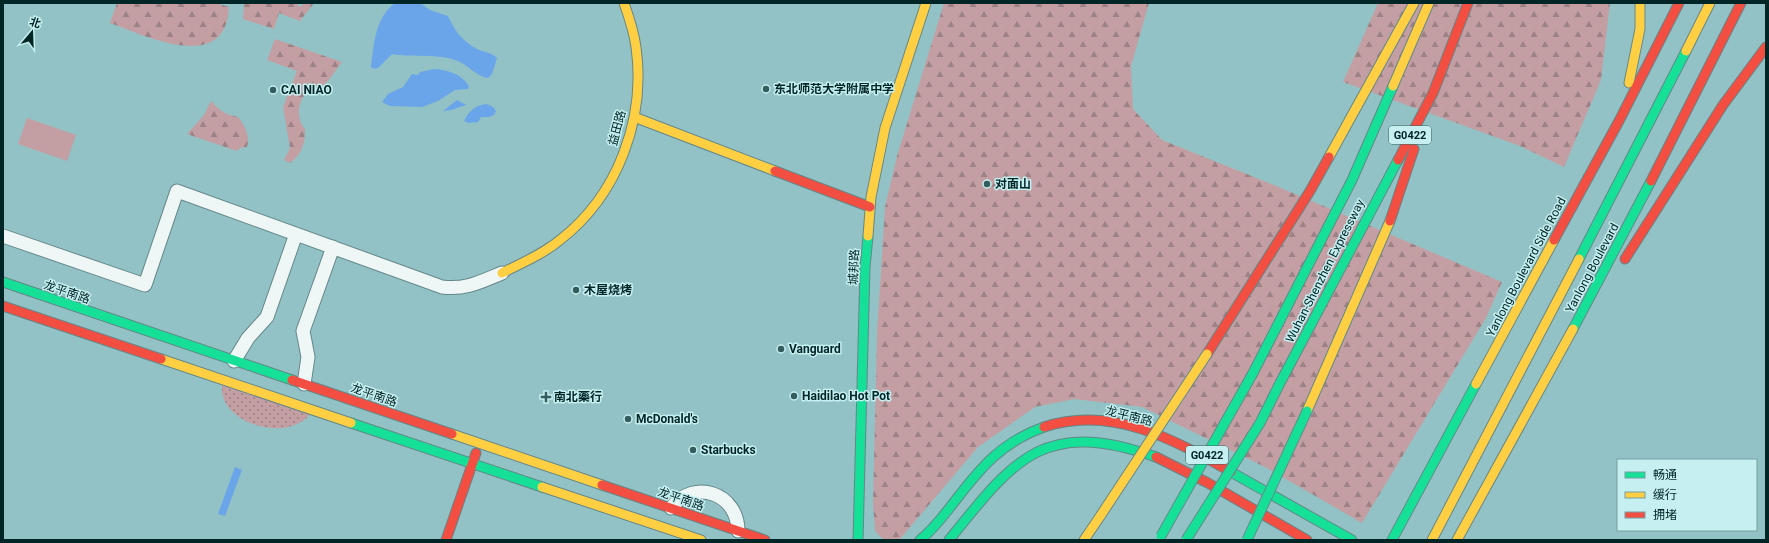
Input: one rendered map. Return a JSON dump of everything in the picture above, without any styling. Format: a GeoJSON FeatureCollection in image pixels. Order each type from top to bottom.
{"type":"FeatureCollection","features":[{"type":"Feature","properties":{"kind":"main road","name":"益田路"},"geometry":{"type":"LineString","coordinates":[[502,273],[561,240],[585,215],[606,189],[621,157],[634,117],[637,88],[637,52],[624,3]]}},
{"type":"Feature","properties":{"kind":"main road","name":"城邦路"},"geometry":{"type":"LineString","coordinates":[[858,540],[865,268],[870,207],[877,162],[885,128],[926,3]]}},
{"type":"Feature","properties":{"kind":"main road"},"geometry":{"type":"LineString","coordinates":[[1084,540],[1207,354],[1310,192],[1414,3]]}},
{"type":"Feature","properties":{"kind":"main road","name":"Wuhan-Shenzhen Expressway"},"geometry":{"type":"LineString","coordinates":[[1160,538],[1252,373],[1352,180],[1429,3]]}},
{"type":"Feature","properties":{"kind":"main road","name":"Wuhan-Shenzhen Expressway"},"geometry":{"type":"LineString","coordinates":[[1186,540],[1260,423],[1433,93],[1468,3]]}},
{"type":"Feature","properties":{"kind":"main road"},"geometry":{"type":"LineString","coordinates":[[1619,121],[1636,52],[1640,29],[1640,3]]}},
{"type":"Feature","properties":{"kind":"main road","name":"Yanlong Boulevard Side Road"},"geometry":{"type":"LineString","coordinates":[[1392,540],[1619,121],[1679,3]]}},
{"type":"Feature","properties":{"kind":"main road","name":"Yanlong Boulevard"},"geometry":{"type":"LineString","coordinates":[[1432,540],[1643,137],[1710,3]]}},
{"type":"Feature","properties":{"kind":"main road","name":"Yanlong Boulevard"},"geometry":{"type":"LineString","coordinates":[[1458,540],[1544,384],[1669,146],[1741,3]]}},
{"type":"Feature","properties":{"kind":"main road"},"geometry":{"type":"LineString","coordinates":[[1619,269],[1723,105],[1766,47]]}},
{"type":"Feature","properties":{"kind":"main road"},"geometry":{"type":"LineString","coordinates":[[1247,540],[1307,411],[1393,214],[1433,93]]}},
{"type":"Feature","properties":{"kind":"main road"},"geometry":{"type":"LineString","coordinates":[[634,117],[870,207]]}},
{"type":"Feature","properties":{"kind":"main road","name":"龙平南路"},"geometry":{"type":"LineString","coordinates":[[3,282],[765,540]]}},
{"type":"Feature","properties":{"kind":"main road"},"geometry":{"type":"LineString","coordinates":[[1544,384],[1600,299]]}},
{"type":"Feature","properties":{"kind":"main road"},"geometry":{"type":"LineString","coordinates":[[3,306],[473,463],[666,534],[701,540]]}},
{"type":"Feature","properties":{"kind":"main road","name":"龙平南路"},"geometry":{"type":"LineString","coordinates":[[920,540],[931,531],[987,463],[1012,441],[1051,425],[1081,419],[1109,421],[1137,428],[1164,438],[1218,465],[1352,540]]}},
{"type":"Feature","properties":{"kind":"main road"},"geometry":{"type":"LineString","coordinates":[[950,540],[996,481],[1023,459],[1056,444],[1080,441],[1107,442],[1133,448],[1158,457],[1208,482],[1308,540]]}},
{"type":"Feature","properties":{"kind":"main road"},"geometry":{"type":"LineString","coordinates":[[446,540],[480,444]]}},
{"type":"Feature","properties":{"kind":"street"},"geometry":{"type":"LineString","coordinates":[[3,236],[145,285],[177,191],[442,287],[457,289],[472,286],[502,273]]}},
{"type":"Feature","properties":{"kind":"street"},"geometry":{"type":"LineString","coordinates":[[234,361],[248,338],[267,317],[296,234]]}},
{"type":"Feature","properties":{"kind":"street"},"geometry":{"type":"LineString","coordinates":[[304,384],[308,357],[303,331],[333,247]]}},
{"type":"Feature","properties":{"kind":"street"},"geometry":{"type":"LineString","coordinates":[[671,508],[676,501],[686,495],[697,492],[708,492],[719,496],[735,513],[738,531]]}},
{"type":"Feature","properties":{"kind":"green space"},"geometry":{"type":"Polygon","coordinates":[[[117,3],[216,3],[229,7],[225,28],[214,40],[200,45],[182,45],[163,42],[143,36],[110,23],[117,3]]]}},
{"type":"Feature","properties":{"kind":"green space"},"geometry":{"type":"Polygon","coordinates":[[[244,3],[297,3],[300,7],[305,3],[314,3],[300,21],[279,13],[274,29],[243,19],[244,3]]]}},
{"type":"Feature","properties":{"kind":"green space"},"geometry":{"type":"Polygon","coordinates":[[[944,3],[1149,3],[1131,66],[1133,109],[1162,140],[1274,185],[1502,282],[1486,318],[1362,523],[1267,468],[1142,407],[1074,399],[1035,407],[978,447],[900,539],[884,540],[875,531],[873,504],[877,333],[885,207],[897,156],[944,3]]]}},
{"type":"Feature","properties":{"kind":"green space"},"geometry":{"type":"Polygon","coordinates":[[[1378,3],[1610,3],[1601,80],[1564,167],[1520,146],[1343,82],[1378,3]]]}},
{"type":"Feature","properties":{"kind":"green space"},"geometry":{"type":"Polygon","coordinates":[[[275,39],[342,62],[327,82],[310,90],[303,98],[299,108],[299,114],[302,125],[305,129],[304,139],[300,152],[290,163],[284,160],[290,148],[283,107],[297,71],[267,60],[275,39]]]}},
{"type":"Feature","properties":{"kind":"green space"},"geometry":{"type":"Polygon","coordinates":[[[211,101],[223,112],[238,117],[246,131],[248,139],[247,147],[240,148],[237,151],[187,134],[204,115],[211,101]]]}},
{"type":"Feature","properties":{"kind":"green space"},"geometry":{"type":"Polygon","coordinates":[[[27,118],[76,135],[67,161],[18,144],[27,118]]]}},
{"type":"Feature","properties":{"kind":"green space"},"geometry":{"type":"Polygon","coordinates":[[[222,385],[310,414],[299,423],[286,427],[271,428],[256,425],[242,419],[231,410],[224,398],[222,385]]]}},
{"type":"Feature","properties":{"kind":"water"},"geometry":{"type":"Polygon","coordinates":[[[395,3],[420,3],[430,10],[448,16],[456,31],[467,43],[497,58],[492,74],[488,78],[484,77],[458,61],[434,56],[408,56],[392,54],[378,68],[374,69],[371,67],[379,24],[388,9],[395,3]]]}},
{"type":"Feature","properties":{"kind":"water"},"geometry":{"type":"Polygon","coordinates":[[[434,69],[454,73],[466,82],[469,86],[468,89],[455,90],[438,101],[422,107],[390,106],[382,102],[388,94],[403,87],[412,74],[418,75],[420,72],[434,69]]]}},
{"type":"Feature","properties":{"kind":"water"},"geometry":{"type":"Polygon","coordinates":[[[457,100],[466,105],[443,111],[457,100]]]}},
{"type":"Feature","properties":{"kind":"water"},"geometry":{"type":"Polygon","coordinates":[[[487,104],[493,107],[496,111],[494,115],[489,117],[481,117],[478,122],[469,123],[464,121],[473,109],[487,104]]]}},
{"type":"Feature","properties":{"kind":"water"},"geometry":{"type":"Polygon","coordinates":[[[235,467],[242,470],[225,516],[218,514],[235,467]]]}},
{"type":"Feature","properties":{"kind":"traffic: fast"},"geometry":{"type":"LineString","coordinates":[[1579,259],[1686,51]]}},
{"type":"Feature","properties":{"kind":"traffic: fast"},"geometry":{"type":"LineString","coordinates":[[1253,373],[1352,180],[1393,86]]}},
{"type":"Feature","properties":{"kind":"traffic: fast"},"geometry":{"type":"LineString","coordinates":[[1279,385],[1398,160]]}},
{"type":"Feature","properties":{"kind":"traffic: fast"},"geometry":{"type":"LineString","coordinates":[[1573,329],[1651,181]]}},
{"type":"Feature","properties":{"kind":"traffic: fast"},"geometry":{"type":"LineString","coordinates":[[858,540],[865,268],[868,236]]}},
{"type":"Feature","properties":{"kind":"traffic: fast"},"geometry":{"type":"LineString","coordinates":[[3,282],[292,380]]}},
{"type":"Feature","properties":{"kind":"traffic: fast"},"geometry":{"type":"LineString","coordinates":[[1161,536],[1253,373]]}},
{"type":"Feature","properties":{"kind":"traffic: fast"},"geometry":{"type":"LineString","coordinates":[[1392,540],[1476,384]]}},
{"type":"Feature","properties":{"kind":"traffic: fast"},"geometry":{"type":"LineString","coordinates":[[1186,540],[1260,423],[1279,385]]}},
{"type":"Feature","properties":{"kind":"traffic: fast"},"geometry":{"type":"LineString","coordinates":[[1247,540],[1307,411]]}},
{"type":"Feature","properties":{"kind":"traffic: fast"},"geometry":{"type":"LineString","coordinates":[[351,423],[542,487]]}},
{"type":"Feature","properties":{"kind":"traffic: fast"},"geometry":{"type":"LineString","coordinates":[[920,540],[943,517],[974,477],[994,457],[1016,440],[1044,427]]}},
{"type":"Feature","properties":{"kind":"traffic: fast"},"geometry":{"type":"LineString","coordinates":[[949,540],[993,487],[1014,467],[1035,453],[1059,445],[1086,442],[1118,446],[1156,457]]}},
{"type":"Feature","properties":{"kind":"traffic: fast"},"geometry":{"type":"LineString","coordinates":[[1231,472],[1352,540]]}},
{"type":"Feature","properties":{"kind":"traffic: slow"},"geometry":{"type":"LineString","coordinates":[[502,273],[547,250],[580,222],[598,201],[624,154],[632,128],[638,74],[635,41],[624,3]]}},
{"type":"Feature","properties":{"kind":"traffic: slow"},"geometry":{"type":"LineString","coordinates":[[868,236],[871,197],[885,128],[926,3]]}},
{"type":"Feature","properties":{"kind":"traffic: slow"},"geometry":{"type":"LineString","coordinates":[[1329,157],[1414,3]]}},
{"type":"Feature","properties":{"kind":"traffic: slow"},"geometry":{"type":"LineString","coordinates":[[1393,86],[1429,3]]}},
{"type":"Feature","properties":{"kind":"traffic: slow"},"geometry":{"type":"LineString","coordinates":[[1629,83],[1640,29],[1640,3]]}},
{"type":"Feature","properties":{"kind":"traffic: slow"},"geometry":{"type":"LineString","coordinates":[[1686,51],[1710,3]]}},
{"type":"Feature","properties":{"kind":"traffic: slow"},"geometry":{"type":"LineString","coordinates":[[634,117],[775,171]]}},
{"type":"Feature","properties":{"kind":"traffic: slow"},"geometry":{"type":"LineString","coordinates":[[1307,411],[1390,221]]}},
{"type":"Feature","properties":{"kind":"traffic: slow"},"geometry":{"type":"LineString","coordinates":[[1476,384],[1554,240]]}},
{"type":"Feature","properties":{"kind":"traffic: slow"},"geometry":{"type":"LineString","coordinates":[[1432,540],[1579,259]]}},
{"type":"Feature","properties":{"kind":"traffic: slow"},"geometry":{"type":"LineString","coordinates":[[1457,540],[1573,329]]}},
{"type":"Feature","properties":{"kind":"traffic: slow"},"geometry":{"type":"LineString","coordinates":[[1101,515],[1207,354]]}},
{"type":"Feature","properties":{"kind":"traffic: slow"},"geometry":{"type":"LineString","coordinates":[[161,359],[351,423]]}},
{"type":"Feature","properties":{"kind":"traffic: slow"},"geometry":{"type":"LineString","coordinates":[[452,434],[602,485]]}},
{"type":"Feature","properties":{"kind":"traffic: slow"},"geometry":{"type":"LineString","coordinates":[[542,487],[701,540]]}},
{"type":"Feature","properties":{"kind":"traffic: slow"},"geometry":{"type":"LineString","coordinates":[[1084,540],[1101,515]]}},
{"type":"Feature","properties":{"kind":"traffic: jam"},"geometry":{"type":"LineString","coordinates":[[1398,160],[1433,93],[1468,3]]}},
{"type":"Feature","properties":{"kind":"traffic: jam"},"geometry":{"type":"LineString","coordinates":[[1554,240],[1619,121],[1679,3]]}},
{"type":"Feature","properties":{"kind":"traffic: jam"},"geometry":{"type":"LineString","coordinates":[[1651,181],[1741,3]]}},
{"type":"Feature","properties":{"kind":"traffic: jam"},"geometry":{"type":"LineString","coordinates":[[1625,259],[1723,105],[1766,47]]}},
{"type":"Feature","properties":{"kind":"traffic: jam"},"geometry":{"type":"LineString","coordinates":[[1390,221],[1414,149]]}},
{"type":"Feature","properties":{"kind":"traffic: jam"},"geometry":{"type":"LineString","coordinates":[[1207,354],[1310,191],[1329,157]]}},
{"type":"Feature","properties":{"kind":"traffic: jam"},"geometry":{"type":"LineString","coordinates":[[775,171],[870,207]]}},
{"type":"Feature","properties":{"kind":"traffic: jam"},"geometry":{"type":"LineString","coordinates":[[3,306],[161,359]]}},
{"type":"Feature","properties":{"kind":"traffic: jam"},"geometry":{"type":"LineString","coordinates":[[292,380],[452,434]]}},
{"type":"Feature","properties":{"kind":"traffic: jam"},"geometry":{"type":"LineString","coordinates":[[1044,427],[1069,421],[1094,420],[1118,423],[1164,437],[1231,472]]}},
{"type":"Feature","properties":{"kind":"traffic: jam"},"geometry":{"type":"LineString","coordinates":[[446,540],[476,453]]}},
{"type":"Feature","properties":{"kind":"traffic: jam"},"geometry":{"type":"LineString","coordinates":[[1156,457],[1208,483],[1307,540]]}},
{"type":"Feature","properties":{"kind":"traffic: jam"},"geometry":{"type":"LineString","coordinates":[[602,485],[765,540]]}},
{"type":"Feature","properties":{"kind":"place","name":"东北师范大学附属中学"},"geometry":{"type":"Point","coordinates":[766,89]}},
{"type":"Feature","properties":{"kind":"place","name":"CAI NIAO"},"geometry":{"type":"Point","coordinates":[273,90]}},
{"type":"Feature","properties":{"kind":"place","name":"对面山"},"geometry":{"type":"Point","coordinates":[987,184]}},
{"type":"Feature","properties":{"kind":"place","name":"木屋烧烤"},"geometry":{"type":"Point","coordinates":[576,290]}},
{"type":"Feature","properties":{"kind":"place","name":"Vanguard"},"geometry":{"type":"Point","coordinates":[781,349]}},
{"type":"Feature","properties":{"kind":"place","name":"Haidilao Hot Pot"},"geometry":{"type":"Point","coordinates":[794,396]}},
{"type":"Feature","properties":{"kind":"place","name":"南北藥行"},"geometry":{"type":"Point","coordinates":[546,397]}},
{"type":"Feature","properties":{"kind":"place","name":"McDonald's"},"geometry":{"type":"Point","coordinates":[628,419]}},
{"type":"Feature","properties":{"kind":"place","name":"Starbucks"},"geometry":{"type":"Point","coordinates":[693,450]}}]}
